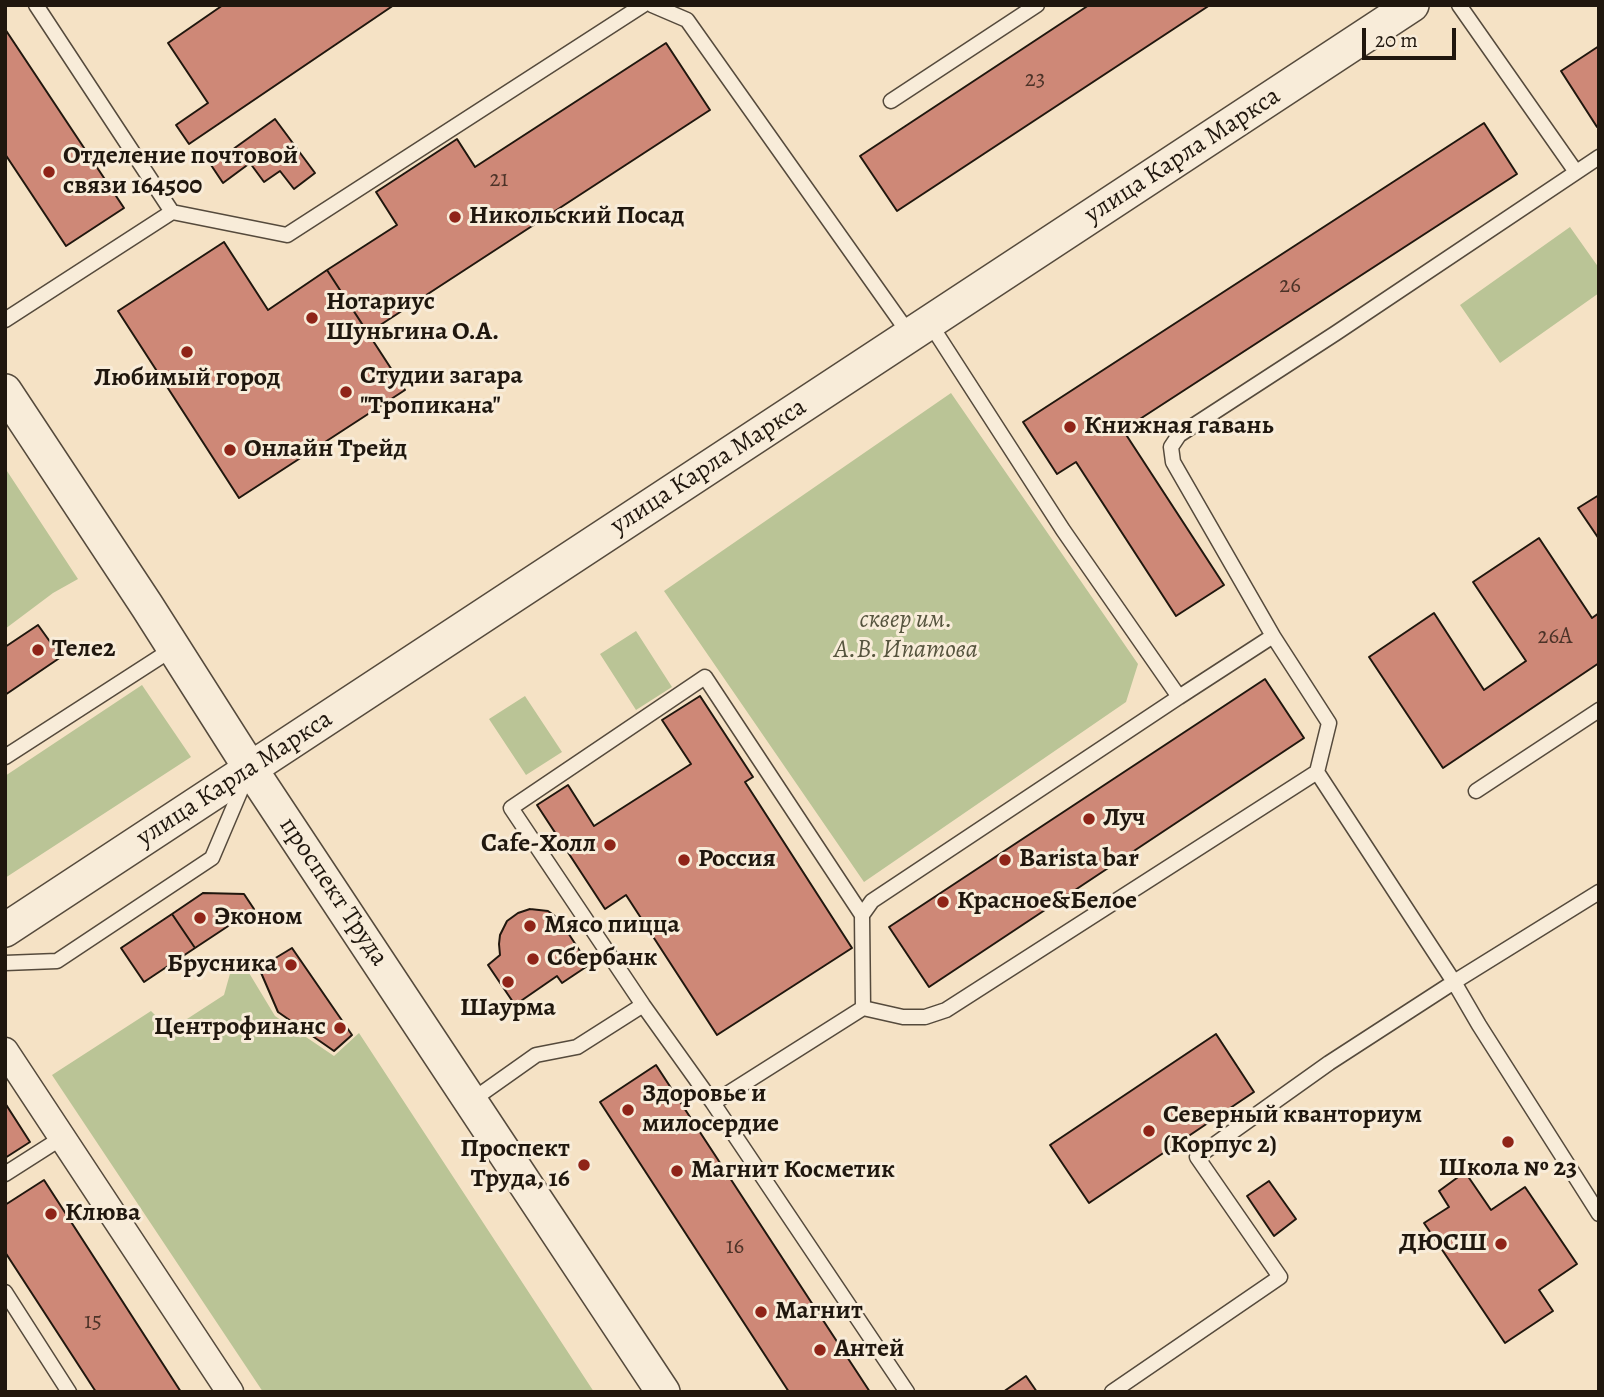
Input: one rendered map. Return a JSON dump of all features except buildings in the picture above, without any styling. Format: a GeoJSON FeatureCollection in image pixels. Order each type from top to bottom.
{"type":"FeatureCollection","features":[{"type":"Feature","properties":{"kind":"street","name":"улица Карла Маркса"},"geometry":{"type":"LineString","coordinates":[[5,930],[1412,5]]}},
{"type":"Feature","properties":{"kind":"street","name":"проспект Труда"},"geometry":{"type":"LineString","coordinates":[[5,391],[250,768],[663,1392]]}},
{"type":"Feature","properties":{"kind":"street"},"geometry":{"type":"LineString","coordinates":[[5,1051],[230,1392]]}},
{"type":"Feature","properties":{"kind":"lane"},"geometry":{"type":"LineString","coordinates":[[36,5],[172,212]]}},
{"type":"Feature","properties":{"kind":"lane"},"geometry":{"type":"LineString","coordinates":[[5,320],[172,212],[287,235],[643,5]]}},
{"type":"Feature","properties":{"kind":"lane"},"geometry":{"type":"LineString","coordinates":[[652,5],[687,20],[920,328],[1179,697]]}},
{"type":"Feature","properties":{"kind":"lane"},"geometry":{"type":"LineString","coordinates":[[891,101],[1037,5]]}},
{"type":"Feature","properties":{"kind":"lane"},"geometry":{"type":"LineString","coordinates":[[1459,5],[1576,172]]}},
{"type":"Feature","properties":{"kind":"lane"},"geometry":{"type":"LineString","coordinates":[[713,1103],[863,1009],[903,1017],[925,1017],[946,1010],[1317,772],[1329,723],[1273,636],[1173,462],[1171,447],[1178,435],[1599,157]]}},
{"type":"Feature","properties":{"kind":"lane"},"geometry":{"type":"LineString","coordinates":[[862,915],[872,901],[1273,636]]}},
{"type":"Feature","properties":{"kind":"lane"},"geometry":{"type":"LineString","coordinates":[[5,757],[174,648]]}},
{"type":"Feature","properties":{"kind":"lane"},"geometry":{"type":"LineString","coordinates":[[863,1009],[862,915],[705,677],[511,808],[907,1392]]}},
{"type":"Feature","properties":{"kind":"lane"},"geometry":{"type":"LineString","coordinates":[[1476,791],[1599,710]]}},
{"type":"Feature","properties":{"kind":"lane"},"geometry":{"type":"LineString","coordinates":[[5,963],[57,961],[212,858],[250,768]]}},
{"type":"Feature","properties":{"kind":"lane"},"geometry":{"type":"LineString","coordinates":[[1317,772],[1454,982],[1599,1214]]}},
{"type":"Feature","properties":{"kind":"lane"},"geometry":{"type":"LineString","coordinates":[[1112,1392],[1280,1277],[1197,1157],[1329,1063],[1599,892]]}},
{"type":"Feature","properties":{"kind":"lane"},"geometry":{"type":"LineString","coordinates":[[471,1101],[536,1055],[577,1047],[643,1006]]}},
{"type":"Feature","properties":{"kind":"lane"},"geometry":{"type":"LineString","coordinates":[[5,1174],[63,1137]]}},
{"type":"Feature","properties":{"kind":"lane"},"geometry":{"type":"LineString","coordinates":[[5,1292],[69,1392]]}},
{"type":"Feature","properties":{"kind":"green space"},"geometry":{"type":"Polygon","coordinates":[[[1570,227],[1599,268],[1599,293],[1500,363],[1460,305],[1570,227]]]}},
{"type":"Feature","properties":{"kind":"green space","name":"сквер им. А.В. Ипатова"},"geometry":{"type":"Polygon","coordinates":[[[951,393],[1138,664],[1126,702],[864,882],[664,591],[951,393]]]}},
{"type":"Feature","properties":{"kind":"green space"},"geometry":{"type":"Polygon","coordinates":[[[5,468],[78,579],[53,593],[5,629],[5,468]]]}},
{"type":"Feature","properties":{"kind":"green space"},"geometry":{"type":"Polygon","coordinates":[[[636,631],[672,687],[636,710],[600,654],[636,631]]]}},
{"type":"Feature","properties":{"kind":"green space"},"geometry":{"type":"Polygon","coordinates":[[[142,685],[191,757],[5,878],[5,776],[142,685]]]}},
{"type":"Feature","properties":{"kind":"green space"},"geometry":{"type":"Polygon","coordinates":[[[525,696],[562,752],[526,775],[489,719],[525,696]]]}},
{"type":"Feature","properties":{"kind":"green space"},"geometry":{"type":"Polygon","coordinates":[[[240,958],[275,1016],[334,1056],[359,1033],[594,1392],[263,1392],[52,1075],[151,1011],[170,1030],[224,995],[233,963],[240,958]]]}},
{"type":"Feature","properties":{"kind":"place","name":"Отделение почтовой связи 164500"},"geometry":{"type":"Point","coordinates":[49,172]}},
{"type":"Feature","properties":{"kind":"place","name":"Никольский Посад"},"geometry":{"type":"Point","coordinates":[455,217]}},
{"type":"Feature","properties":{"kind":"place","name":"Нотариус Шуньгина О.А."},"geometry":{"type":"Point","coordinates":[312,318]}},
{"type":"Feature","properties":{"kind":"place","name":"Любимый город"},"geometry":{"type":"Point","coordinates":[187,352]}},
{"type":"Feature","properties":{"kind":"place","name":"Студии загара \"Тропикана\""},"geometry":{"type":"Point","coordinates":[346,392]}},
{"type":"Feature","properties":{"kind":"place","name":"Книжная гавань"},"geometry":{"type":"Point","coordinates":[1070,427]}},
{"type":"Feature","properties":{"kind":"place","name":"Онлайн Трейд"},"geometry":{"type":"Point","coordinates":[230,450]}},
{"type":"Feature","properties":{"kind":"place","name":"Теле2"},"geometry":{"type":"Point","coordinates":[38,650]}},
{"type":"Feature","properties":{"kind":"place","name":"Луч"},"geometry":{"type":"Point","coordinates":[1089,819]}},
{"type":"Feature","properties":{"kind":"place","name":"Cafe-Холл"},"geometry":{"type":"Point","coordinates":[610,845]}},
{"type":"Feature","properties":{"kind":"place","name":"Россия"},"geometry":{"type":"Point","coordinates":[684,860]}},
{"type":"Feature","properties":{"kind":"place","name":"Barista bar"},"geometry":{"type":"Point","coordinates":[1005,860]}},
{"type":"Feature","properties":{"kind":"place","name":"Красное&Белое"},"geometry":{"type":"Point","coordinates":[943,902]}},
{"type":"Feature","properties":{"kind":"place","name":"Эконом"},"geometry":{"type":"Point","coordinates":[200,918]}},
{"type":"Feature","properties":{"kind":"place","name":"Мясо пицца"},"geometry":{"type":"Point","coordinates":[530,926]}},
{"type":"Feature","properties":{"kind":"place","name":"Сбербанк"},"geometry":{"type":"Point","coordinates":[533,959]}},
{"type":"Feature","properties":{"kind":"place","name":"Брусника"},"geometry":{"type":"Point","coordinates":[291,965]}},
{"type":"Feature","properties":{"kind":"place","name":"Шаурма"},"geometry":{"type":"Point","coordinates":[508,982]}},
{"type":"Feature","properties":{"kind":"place","name":"Центрофинанс"},"geometry":{"type":"Point","coordinates":[340,1028]}},
{"type":"Feature","properties":{"kind":"place","name":"Здоровье и милосердие"},"geometry":{"type":"Point","coordinates":[628,1110]}},
{"type":"Feature","properties":{"kind":"place","name":"Северный кванториум (Корпус 2)"},"geometry":{"type":"Point","coordinates":[1149,1131]}},
{"type":"Feature","properties":{"kind":"place","name":"Школа № 23"},"geometry":{"type":"Point","coordinates":[1508,1142]}},
{"type":"Feature","properties":{"kind":"place","name":"Проспект Труда, 16"},"geometry":{"type":"Point","coordinates":[584,1165]}},
{"type":"Feature","properties":{"kind":"place","name":"Магнит Косметик"},"geometry":{"type":"Point","coordinates":[677,1171]}},
{"type":"Feature","properties":{"kind":"place","name":"Клюва"},"geometry":{"type":"Point","coordinates":[51,1214]}},
{"type":"Feature","properties":{"kind":"place","name":"ДЮСШ"},"geometry":{"type":"Point","coordinates":[1501,1244]}},
{"type":"Feature","properties":{"kind":"place","name":"Магнит"},"geometry":{"type":"Point","coordinates":[761,1312]}},
{"type":"Feature","properties":{"kind":"place","name":"Антей"},"geometry":{"type":"Point","coordinates":[820,1350]}}]}
